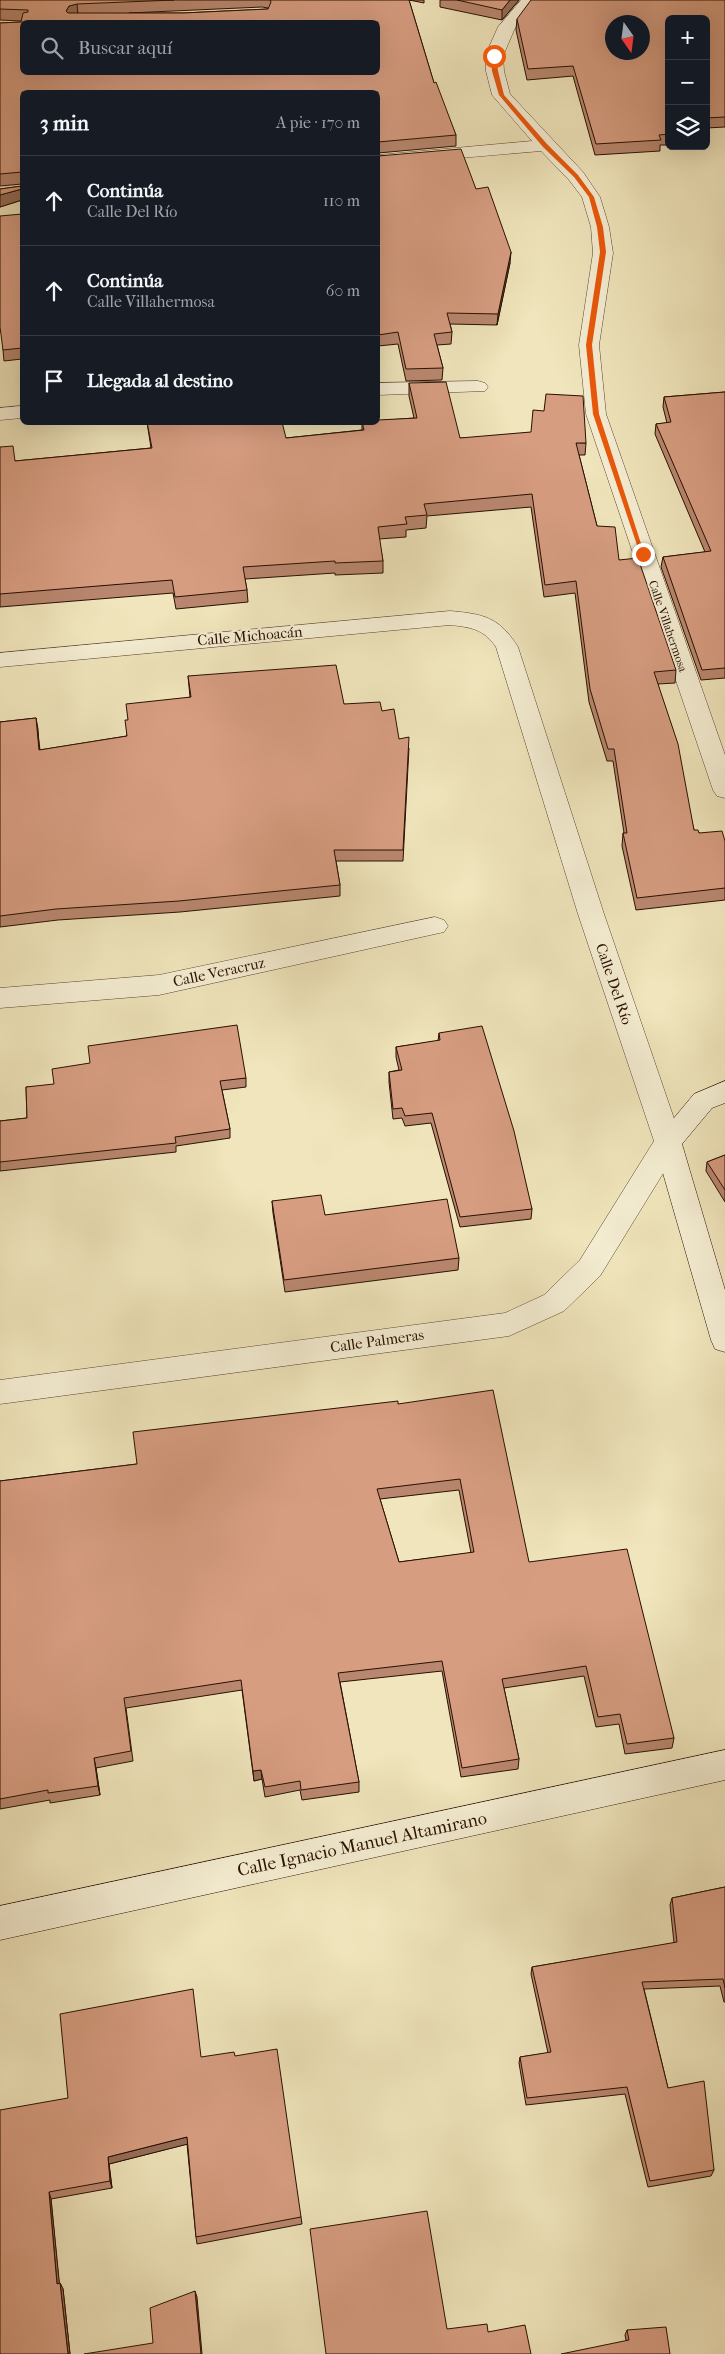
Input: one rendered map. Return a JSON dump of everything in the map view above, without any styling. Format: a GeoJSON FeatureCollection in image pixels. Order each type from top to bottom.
{"type":"FeatureCollection","features":[{"type":"Feature","properties":{"kind":"street"},"geometry":{"type":"LineString","coordinates":[[530,0],[507,27],[494,56],[495,71],[501,95],[545,145]]}},
{"type":"Feature","properties":{"kind":"street"},"geometry":{"type":"LineString","coordinates":[[380,160],[545,145]]}},
{"type":"Feature","properties":{"kind":"street","name":"Calle Villahermosa"},"geometry":{"type":"LineString","coordinates":[[545,145],[576,176],[592,197],[600,227],[603,252],[589,345],[596,414],[725,790]]}},
{"type":"Feature","properties":{"kind":"street"},"geometry":{"type":"LineString","coordinates":[[380,389],[478,387]]}},
{"type":"Feature","properties":{"kind":"street"},"geometry":{"type":"LineString","coordinates":[[0,414],[20,412]]}},
{"type":"Feature","properties":{"kind":"street","name":"Calle Michoacán"},"geometry":{"type":"LineString","coordinates":[[0,660],[450,618],[477,621],[497,630]]}},
{"type":"Feature","properties":{"kind":"street","name":"Calle Del Río"},"geometry":{"type":"LineString","coordinates":[[497,630],[508,647],[591,914],[668,1142],[725,1340]]}},
{"type":"Feature","properties":{"kind":"street","name":"Calle Veracruz"},"geometry":{"type":"LineString","coordinates":[[0,998],[158,985],[435,926]]}},
{"type":"Feature","properties":{"kind":"street","name":"Calle Palmeras"},"geometry":{"type":"LineString","coordinates":[[0,1392],[509,1324],[554,1303],[590,1268],[668,1142],[703,1101],[725,1091]]}},
{"type":"Feature","properties":{"kind":"street","name":"Calle Ignacio Manuel Altamirano"},"geometry":{"type":"LineString","coordinates":[[0,1923],[725,1765]]}},
{"type":"Feature","properties":{"kind":"building"},"geometry":{"type":"Polygon","coordinates":[[[0,0],[174,0],[77,4],[69,6],[66,11],[68,13],[183,13],[268,9],[270,0],[409,0],[434,83],[436,82],[456,135],[380,142],[380,90],[20,90],[20,172],[0,174],[0,23],[20,22],[20,75],[380,75],[380,20],[21,20],[23,13],[28,12],[28,10],[0,9],[0,0]]]}},
{"type":"Feature","properties":{"kind":"building"},"geometry":{"type":"Polygon","coordinates":[[[457,0],[510,0],[502,10],[457,0]]]}},
{"type":"Feature","properties":{"kind":"building"},"geometry":{"type":"Polygon","coordinates":[[[531,0],[725,0],[725,117],[710,118],[710,15],[665,15],[665,134],[659,135],[661,140],[596,144],[573,66],[528,69],[517,19],[531,0]]]}},
{"type":"Feature","properties":{"kind":"building"},"geometry":{"type":"Polygon","coordinates":[[[461,149],[476,189],[488,187],[511,252],[498,314],[447,313],[452,332],[434,334],[443,368],[406,369],[398,332],[380,335],[380,156],[461,149]]]}},
{"type":"Feature","properties":{"kind":"building"},"geometry":{"type":"Polygon","coordinates":[[[20,186],[20,190],[0,195],[0,189],[20,186]]]}},
{"type":"Feature","properties":{"kind":"building"},"geometry":{"type":"Polygon","coordinates":[[[20,214],[20,348],[3,350],[0,327],[0,216],[20,214]]]}},
{"type":"Feature","properties":{"kind":"building"},"geometry":{"type":"Polygon","coordinates":[[[446,382],[460,438],[531,432],[533,410],[544,411],[546,394],[583,396],[586,443],[576,443],[597,526],[615,527],[619,560],[638,558],[676,670],[654,672],[678,744],[694,830],[698,830],[699,833],[722,831],[725,841],[725,888],[637,898],[623,833],[627,833],[614,749],[608,749],[590,689],[576,581],[545,585],[532,494],[424,504],[427,515],[405,517],[407,524],[378,527],[383,561],[335,563],[335,561],[243,567],[247,590],[175,597],[172,580],[0,594],[0,447],[13,446],[15,461],[152,448],[148,425],[283,425],[286,438],[364,430],[363,425],[380,425],[380,420],[417,418],[409,383],[446,382]]]}},
{"type":"Feature","properties":{"kind":"building"},"geometry":{"type":"Polygon","coordinates":[[[725,392],[725,668],[702,670],[663,557],[711,551],[656,424],[671,422],[664,397],[725,392]]]}},
{"type":"Feature","properties":{"kind":"building"},"geometry":{"type":"Polygon","coordinates":[[[336,665],[344,704],[380,702],[382,711],[394,709],[399,739],[409,737],[403,850],[334,850],[340,885],[179,901],[56,909],[0,916],[0,722],[36,718],[39,750],[127,736],[126,704],[191,697],[188,676],[336,665]]]}},
{"type":"Feature","properties":{"kind":"building"},"geometry":{"type":"Polygon","coordinates":[[[237,1025],[246,1078],[220,1081],[230,1129],[175,1137],[176,1143],[0,1162],[0,1121],[27,1118],[26,1087],[54,1084],[52,1069],[90,1063],[88,1046],[237,1025]]]}},
{"type":"Feature","properties":{"kind":"building"},"geometry":{"type":"Polygon","coordinates":[[[482,1026],[514,1131],[532,1209],[460,1217],[432,1113],[405,1116],[402,1108],[393,1109],[389,1072],[402,1070],[396,1047],[440,1040],[439,1033],[482,1026]]]}},
{"type":"Feature","properties":{"kind":"building"},"geometry":{"type":"Polygon","coordinates":[[[725,1155],[725,1190],[707,1162],[725,1155]]]}},
{"type":"Feature","properties":{"kind":"building"},"geometry":{"type":"Polygon","coordinates":[[[321,1195],[325,1215],[447,1199],[459,1258],[284,1280],[272,1201],[321,1195]]]}},
{"type":"Feature","properties":{"kind":"building"},"geometry":{"type":"Polygon","coordinates":[[[493,1390],[529,1562],[627,1549],[674,1738],[627,1744],[620,1714],[598,1717],[586,1666],[502,1679],[519,1759],[462,1768],[442,1661],[338,1673],[359,1782],[301,1790],[300,1781],[265,1787],[261,1770],[253,1771],[241,1680],[124,1698],[131,1751],[94,1758],[98,1786],[48,1793],[48,1790],[0,1799],[0,1481],[137,1464],[133,1432],[398,1401],[398,1404],[493,1390]],[[460,1479],[377,1489],[399,1562],[474,1552],[460,1479]]]}},
{"type":"Feature","properties":{"kind":"building"},"geometry":{"type":"Polygon","coordinates":[[[725,1887],[725,1988],[723,1979],[642,1982],[668,2088],[704,2081],[714,2170],[650,2181],[627,2087],[527,2098],[520,2057],[551,2052],[532,1967],[677,1942],[672,1898],[725,1887]]]}},
{"type":"Feature","properties":{"kind":"building"},"geometry":{"type":"Polygon","coordinates":[[[193,1989],[201,2057],[234,2052],[235,2056],[277,2049],[301,2217],[196,2237],[187,2137],[108,2157],[110,2181],[49,2192],[57,2284],[60,2283],[68,2354],[0,2354],[0,2110],[68,2098],[60,2014],[193,1989]]]}},
{"type":"Feature","properties":{"kind":"building"},"geometry":{"type":"Polygon","coordinates":[[[427,2211],[447,2329],[487,2324],[488,2332],[525,2325],[531,2354],[326,2354],[310,2229],[427,2211]]]}},
{"type":"Feature","properties":{"kind":"building"},"geometry":{"type":"Polygon","coordinates":[[[195,2291],[201,2354],[84,2354],[153,2343],[150,2308],[195,2291]]]}},
{"type":"Feature","properties":{"kind":"building"},"geometry":{"type":"Polygon","coordinates":[[[666,2327],[670,2354],[561,2354],[629,2340],[627,2330],[666,2327]]]}},
{"type":"Feature","properties":{"kind":"route"},"geometry":{"type":"LineString","coordinates":[[494,56],[495,71],[501,95],[545,145],[576,176],[592,197],[600,227],[603,252],[589,345],[596,414],[643,554]]}}]}
